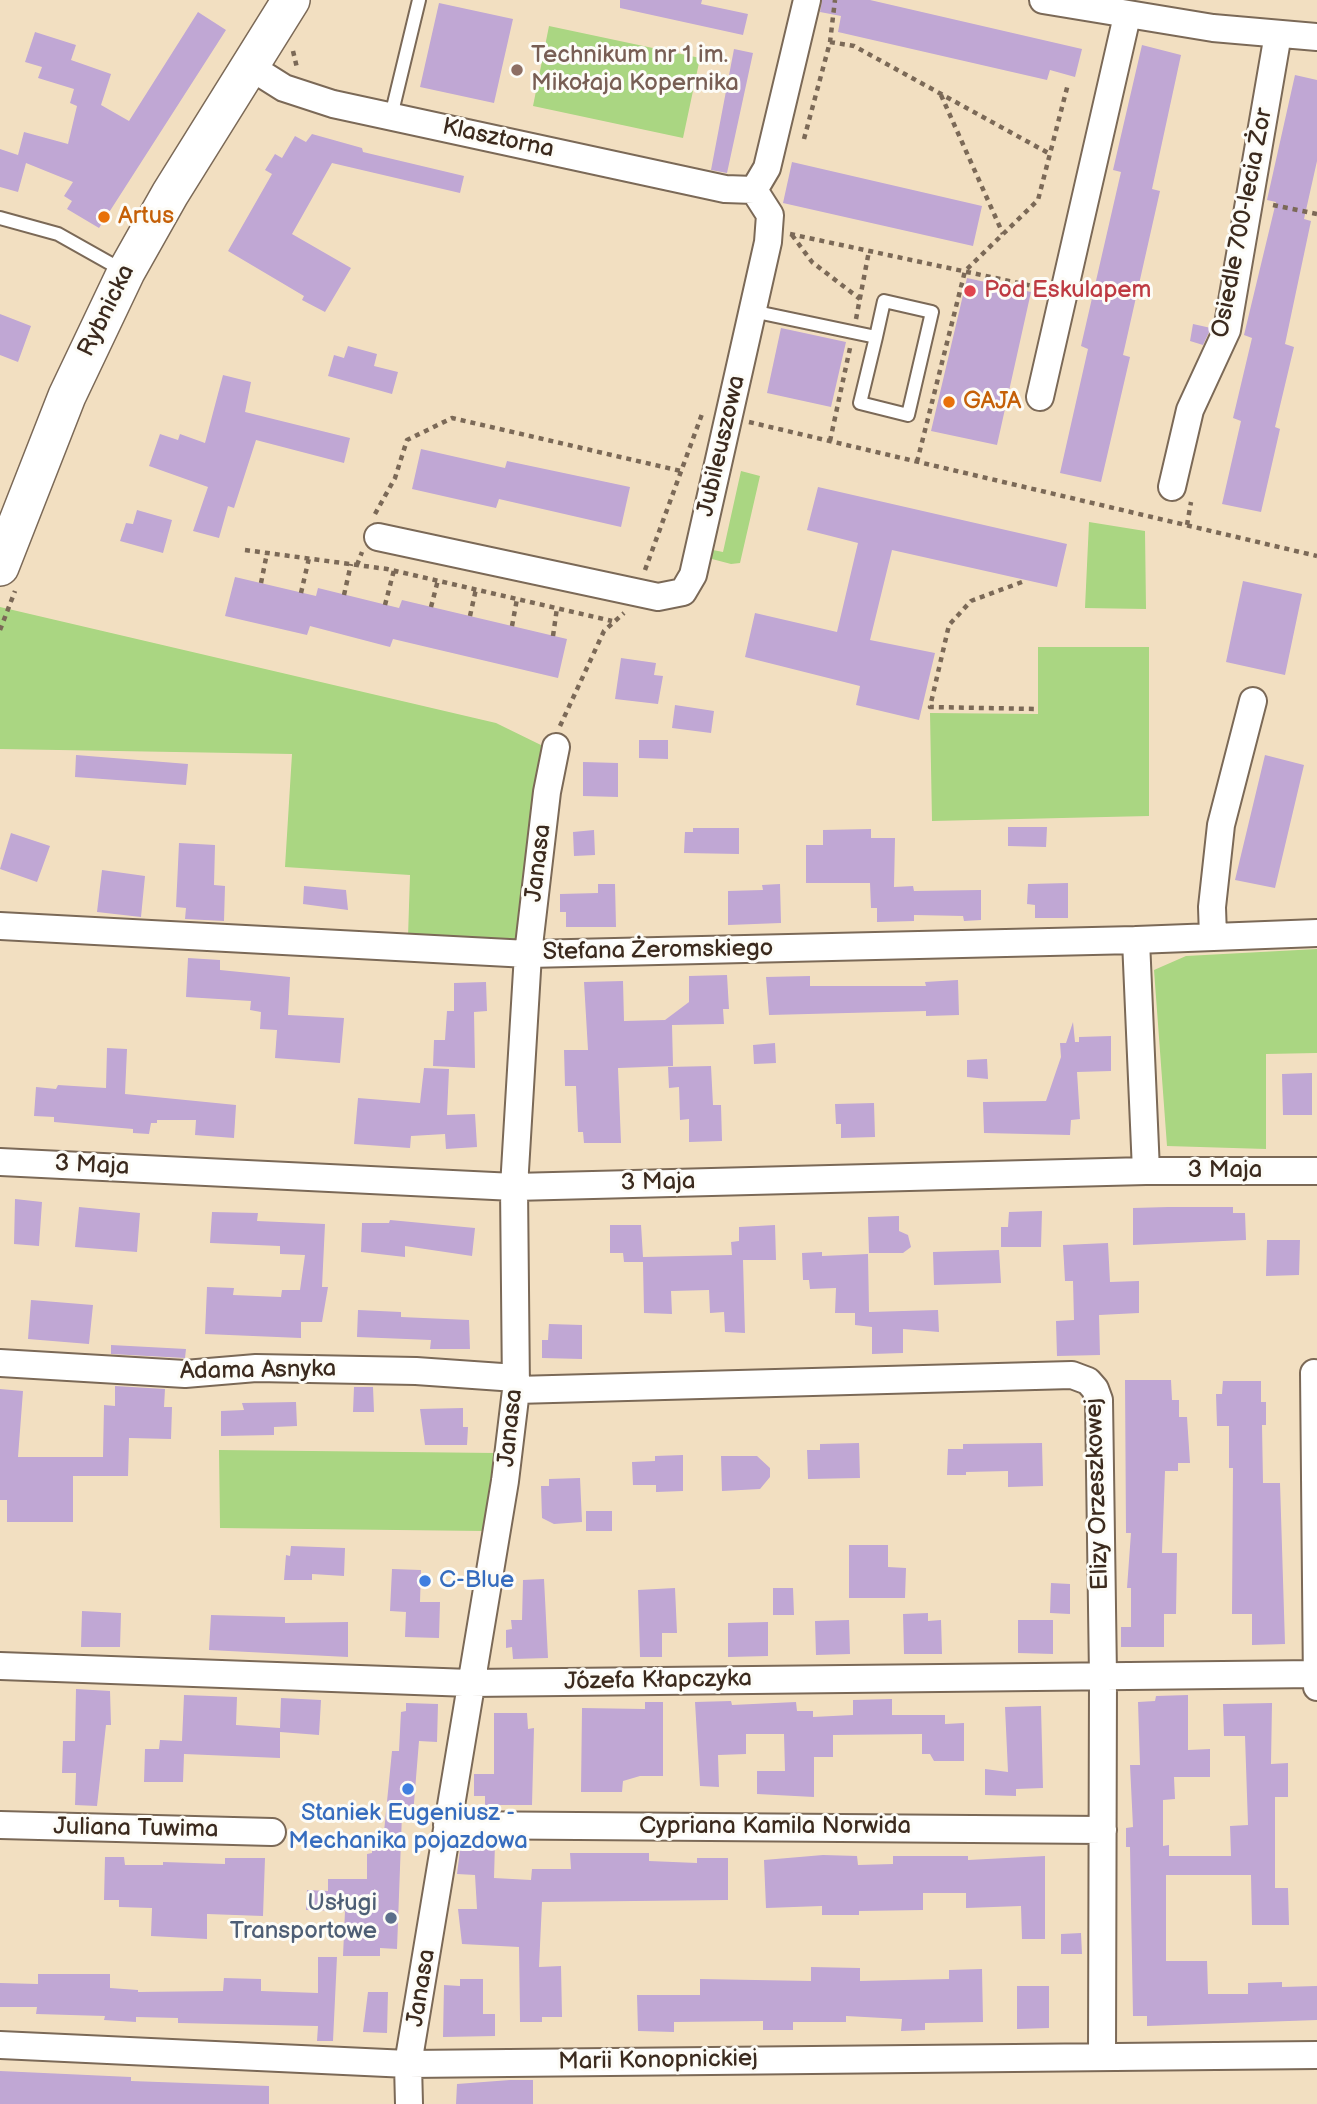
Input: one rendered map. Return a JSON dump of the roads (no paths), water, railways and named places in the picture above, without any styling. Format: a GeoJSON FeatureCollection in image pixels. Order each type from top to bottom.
{"type":"FeatureCollection","features":[{"type":"Feature","properties":{"kind":"street","name":"Rybnicka"},"geometry":{"type":"LineString","coordinates":[[0,567],[67,396],[126,272],[290,0]]}},
{"type":"Feature","properties":{"kind":"street"},"geometry":{"type":"LineString","coordinates":[[754,190],[766,168],[807,0]]}},
{"type":"Feature","properties":{"kind":"street"},"geometry":{"type":"LineString","coordinates":[[1043,0],[1278,34],[1317,37]]}},
{"type":"Feature","properties":{"kind":"street"},"geometry":{"type":"LineString","coordinates":[[1040,397],[1064,293],[1119,10]]}},
{"type":"Feature","properties":{"kind":"street","name":"Osiedle 700-lecia Żor"},"geometry":{"type":"LineString","coordinates":[[1172,487],[1190,410],[1227,330],[1278,34]]}},
{"type":"Feature","properties":{"kind":"street","name":"Klasztorna"},"geometry":{"type":"LineString","coordinates":[[248,66],[284,88],[333,103],[725,188],[754,190]]}},
{"type":"Feature","properties":{"kind":"street","name":"Jubileuszowa"},"geometry":{"type":"LineString","coordinates":[[372,534],[657,597],[674,596],[682,592],[693,575],[752,311],[783,229],[754,190]]}},
{"type":"Feature","properties":{"kind":"street"},"geometry":{"type":"LineString","coordinates":[[1213,937],[1212,907],[1222,825],[1253,701]]}},
{"type":"Feature","properties":{"kind":"street","name":"Janasa"},"geometry":{"type":"LineString","coordinates":[[409,2104],[408,2064],[505,1481],[516,1384],[514,1187],[528,954],[547,792],[556,747]]}},
{"type":"Feature","properties":{"kind":"street","name":"Stefana Żeromskiego"},"geometry":{"type":"LineString","coordinates":[[0,926],[528,954],[1136,940],[1317,933]]}},
{"type":"Feature","properties":{"kind":"street"},"geometry":{"type":"LineString","coordinates":[[1136,940],[1146,1171]]}},
{"type":"Feature","properties":{"kind":"street","name":"3 Maja"},"geometry":{"type":"LineString","coordinates":[[0,1162],[514,1187],[1146,1171],[1317,1171]]}},
{"type":"Feature","properties":{"kind":"street","name":"Adama Asnyka"},"geometry":{"type":"LineString","coordinates":[[0,1363],[185,1374],[256,1368],[416,1371],[516,1384]]}},
{"type":"Feature","properties":{"kind":"street"},"geometry":{"type":"LineString","coordinates":[[1314,1373],[1317,1687]]}},
{"type":"Feature","properties":{"kind":"street","name":"Elizy Orzeszkowej"},"geometry":{"type":"LineString","coordinates":[[516,1384],[1072,1375],[1088,1381],[1099,1400],[1103,1676],[1102,2057]]}},
{"type":"Feature","properties":{"kind":"street","name":"Józefa Kłapczyka"},"geometry":{"type":"LineString","coordinates":[[0,1665],[470,1683],[1317,1674]]}},
{"type":"Feature","properties":{"kind":"street","name":"Juliana Tuwima"},"geometry":{"type":"LineString","coordinates":[[0,1825],[272,1832]]}},
{"type":"Feature","properties":{"kind":"street","name":"Cypriana Kamila Norwida"},"geometry":{"type":"LineString","coordinates":[[447,1825],[1103,1830]]}},
{"type":"Feature","properties":{"kind":"street","name":"Marii Konopnickiej"},"geometry":{"type":"LineString","coordinates":[[0,2045],[408,2064],[1317,2055]]}},
{"type":"Feature","properties":{"kind":"lane"},"geometry":{"type":"LineString","coordinates":[[391,116],[419,0]]}},
{"type":"Feature","properties":{"kind":"lane"},"geometry":{"type":"LineString","coordinates":[[0,219],[58,234],[126,272]]}},
{"type":"Feature","properties":{"kind":"lane"},"geometry":{"type":"LineString","coordinates":[[884,301],[932,312],[908,415],[860,403],[876,337],[884,301]]}},
{"type":"Feature","properties":{"kind":"lane"},"geometry":{"type":"LineString","coordinates":[[752,311],[876,337]]}},
{"type":"Feature","properties":{"kind":"place","name":"Technikum nr 1 im. Mikołaja Kopernika"},"geometry":{"type":"Point","coordinates":[517,70]}},
{"type":"Feature","properties":{"kind":"place","name":"Artus"},"geometry":{"type":"Point","coordinates":[104,217]}},
{"type":"Feature","properties":{"kind":"place","name":"Pod Eskulapem"},"geometry":{"type":"Point","coordinates":[970,291]}},
{"type":"Feature","properties":{"kind":"place","name":"GAJA"},"geometry":{"type":"Point","coordinates":[949,402]}},
{"type":"Feature","properties":{"kind":"place","name":"C-Blue"},"geometry":{"type":"Point","coordinates":[425,1581]}},
{"type":"Feature","properties":{"kind":"place","name":"Staniek Eugeniusz - Mechanika pojazdowa"},"geometry":{"type":"Point","coordinates":[408,1789]}},
{"type":"Feature","properties":{"kind":"place","name":"Usługi Transportowe"},"geometry":{"type":"Point","coordinates":[391,1918]}}]}
